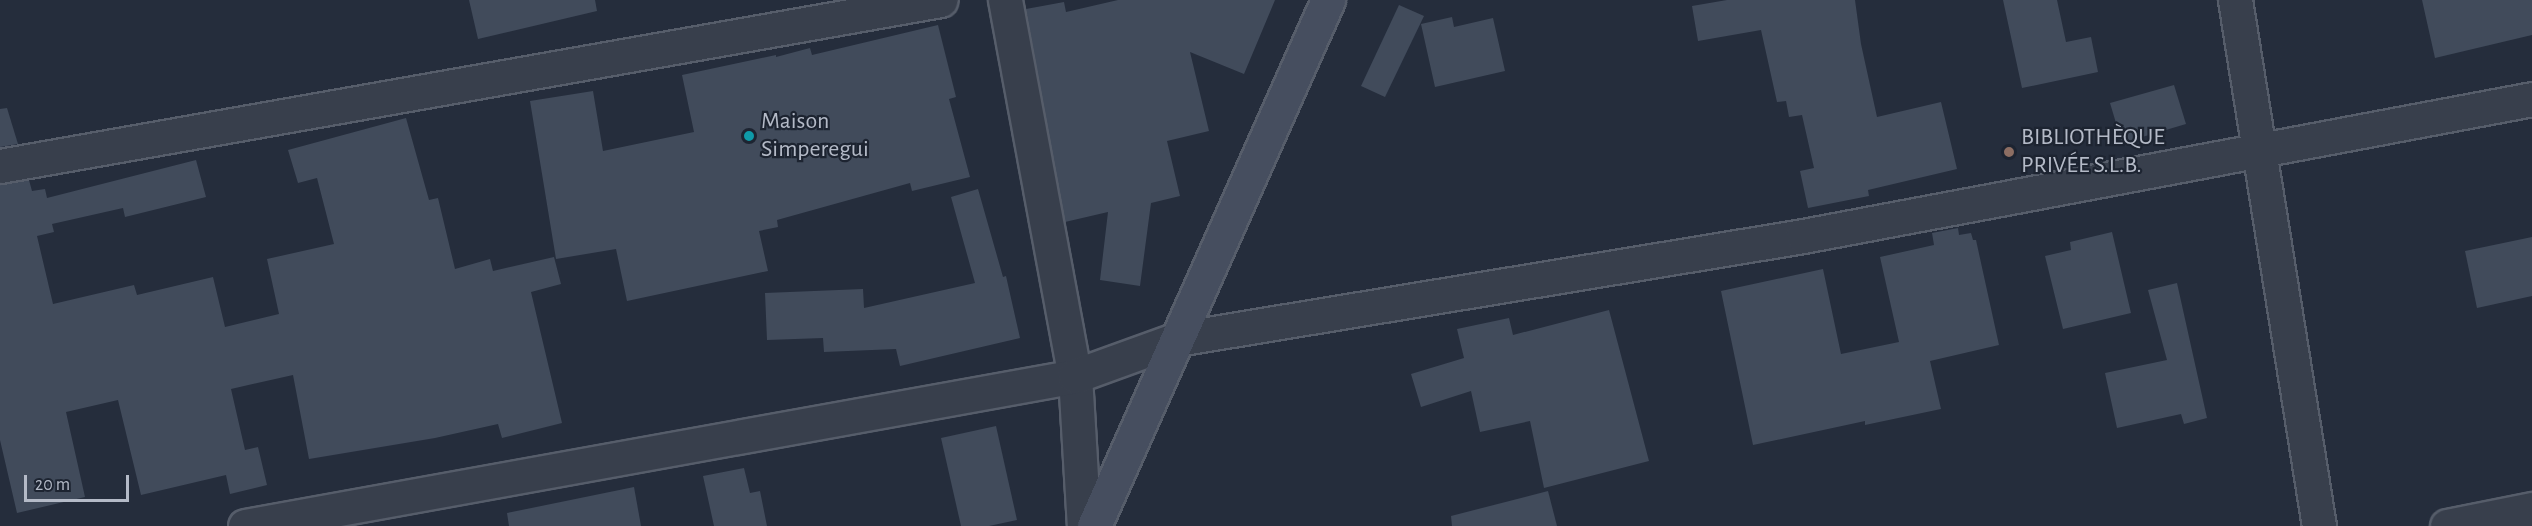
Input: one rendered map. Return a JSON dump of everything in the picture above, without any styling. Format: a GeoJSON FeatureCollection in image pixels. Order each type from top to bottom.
{"type":"FeatureCollection","features":[{"type":"Feature","properties":{"kind":"street"},"geometry":{"type":"LineString","coordinates":[[0,166],[940,0]]}},
{"type":"Feature","properties":{"kind":"street"},"geometry":{"type":"LineString","coordinates":[[1005,0],[1075,376],[1084,526]]}},
{"type":"Feature","properties":{"kind":"street"},"geometry":{"type":"LineString","coordinates":[[1094,526],[1328,0]]}},
{"type":"Feature","properties":{"kind":"street"},"geometry":{"type":"LineString","coordinates":[[2235,0],[2319,526]]}},
{"type":"Feature","properties":{"kind":"street"},"geometry":{"type":"LineString","coordinates":[[245,526],[1075,376],[1177,339],[1803,236],[2532,99]]}},
{"type":"Feature","properties":{"kind":"street"},"geometry":{"type":"LineString","coordinates":[[2447,526],[2532,508]]}},
{"type":"Feature","properties":{"kind":"building"},"geometry":{"type":"Polygon","coordinates":[[[469,0],[595,0],[597,11],[478,39],[469,0]]]}},
{"type":"Feature","properties":{"kind":"building"},"geometry":{"type":"Polygon","coordinates":[[[1118,0],[1275,0],[1244,74],[1190,52],[1209,131],[1167,141],[1180,196],[1151,203],[1140,286],[1100,280],[1108,212],[1065,222],[1026,9],[1064,2],[1066,12],[1118,0]]]}},
{"type":"Feature","properties":{"kind":"building"},"geometry":{"type":"Polygon","coordinates":[[[1727,0],[1855,0],[1861,44],[1877,117],[1941,102],[1957,169],[1868,190],[1869,196],[1808,208],[1800,171],[1814,168],[1802,115],[1789,117],[1786,101],[1777,102],[1761,30],[1698,41],[1692,6],[1727,0]]]}},
{"type":"Feature","properties":{"kind":"building"},"geometry":{"type":"Polygon","coordinates":[[[2003,0],[2057,0],[2066,42],[2091,37],[2098,72],[2022,88],[2003,0]]]}},
{"type":"Feature","properties":{"kind":"building"},"geometry":{"type":"Polygon","coordinates":[[[2422,0],[2532,0],[2532,35],[2435,58],[2422,0]]]}},
{"type":"Feature","properties":{"kind":"building"},"geometry":{"type":"Polygon","coordinates":[[[1399,5],[1424,16],[1385,97],[1361,86],[1399,5]]]}},
{"type":"Feature","properties":{"kind":"building"},"geometry":{"type":"Polygon","coordinates":[[[1452,17],[1454,27],[1493,18],[1505,71],[1435,87],[1421,24],[1452,17]]]}},
{"type":"Feature","properties":{"kind":"building"},"geometry":{"type":"Polygon","coordinates":[[[938,25],[956,97],[949,99],[970,177],[912,191],[910,183],[777,220],[778,227],[759,231],[768,271],[627,301],[616,249],[556,259],[530,101],[593,91],[603,151],[694,132],[682,75],[810,48],[812,55],[938,25]]]}},
{"type":"Feature","properties":{"kind":"building"},"geometry":{"type":"Polygon","coordinates":[[[2174,85],[2186,124],[2122,143],[2110,103],[2174,85]]]}},
{"type":"Feature","properties":{"kind":"building"},"geometry":{"type":"Polygon","coordinates":[[[7,108],[18,144],[0,147],[0,109],[7,108]]]}},
{"type":"Feature","properties":{"kind":"building"},"geometry":{"type":"Polygon","coordinates":[[[406,118],[429,200],[438,198],[455,269],[490,259],[493,271],[554,257],[561,284],[531,292],[562,423],[502,438],[498,424],[435,438],[309,459],[293,375],[231,389],[245,450],[258,447],[267,485],[230,494],[226,475],[141,495],[118,400],[66,412],[85,497],[17,513],[0,440],[0,184],[29,180],[32,191],[45,189],[47,198],[196,160],[206,197],[125,217],[123,208],[52,224],[54,232],[37,236],[53,304],[134,285],[137,295],[213,277],[225,327],[279,314],[267,259],[334,244],[317,178],[298,183],[288,150],[406,118]]]}},
{"type":"Feature","properties":{"kind":"building"},"geometry":{"type":"Polygon","coordinates":[[[978,189],[1003,277],[1006,276],[1020,338],[900,366],[896,349],[824,352],[823,338],[767,340],[765,293],[863,289],[864,308],[975,283],[951,197],[978,189]]]}},
{"type":"Feature","properties":{"kind":"building"},"geometry":{"type":"Polygon","coordinates":[[[1958,228],[1959,235],[1971,233],[1973,240],[1976,240],[1999,345],[1930,361],[1941,409],[1865,425],[1865,421],[1753,445],[1721,291],[1823,269],[1841,354],[1899,342],[1880,257],[1934,245],[1932,233],[1958,228]]]}},
{"type":"Feature","properties":{"kind":"building"},"geometry":{"type":"Polygon","coordinates":[[[2112,232],[2131,313],[2063,329],[2045,256],[2071,250],[2070,242],[2112,232]]]}},
{"type":"Feature","properties":{"kind":"building"},"geometry":{"type":"Polygon","coordinates":[[[2532,237],[2532,296],[2477,308],[2465,251],[2532,237]]]}},
{"type":"Feature","properties":{"kind":"building"},"geometry":{"type":"Polygon","coordinates":[[[2177,283],[2207,418],[2184,424],[2181,414],[2117,428],[2105,373],[2167,360],[2148,290],[2177,283]]]}},
{"type":"Feature","properties":{"kind":"building"},"geometry":{"type":"Polygon","coordinates":[[[1609,310],[1649,461],[1544,488],[1530,421],[1480,432],[1471,391],[1421,407],[1411,374],[1464,358],[1457,329],[1509,318],[1513,335],[1609,310]]]}},
{"type":"Feature","properties":{"kind":"building"},"geometry":{"type":"Polygon","coordinates":[[[996,426],[1017,520],[989,526],[961,526],[941,438],[996,426]]]}},
{"type":"Feature","properties":{"kind":"building"},"geometry":{"type":"Polygon","coordinates":[[[744,468],[750,493],[760,491],[767,526],[714,526],[703,476],[744,468]]]}},
{"type":"Feature","properties":{"kind":"building"},"geometry":{"type":"Polygon","coordinates":[[[634,487],[641,526],[509,526],[507,513],[634,487]]]}},
{"type":"Feature","properties":{"kind":"building"},"geometry":{"type":"Polygon","coordinates":[[[1548,491],[1557,526],[1452,526],[1451,516],[1548,491]]]}},
{"type":"Feature","properties":{"kind":"place","name":"Maison Simperegui"},"geometry":{"type":"Point","coordinates":[749,136]}},
{"type":"Feature","properties":{"kind":"place","name":"BIBLIOTHÈQUE PRIVÉE S.L.B."},"geometry":{"type":"Point","coordinates":[2009,152]}}]}
